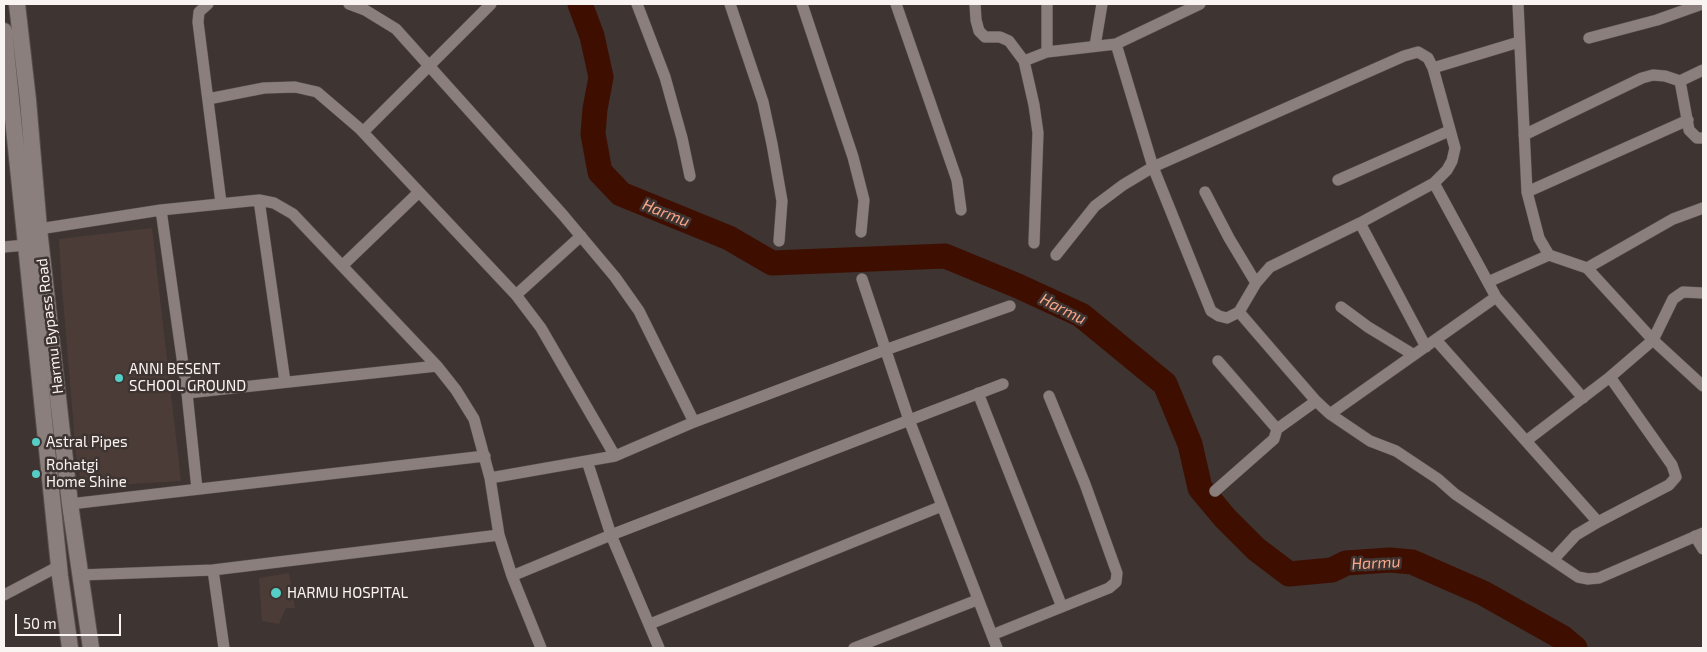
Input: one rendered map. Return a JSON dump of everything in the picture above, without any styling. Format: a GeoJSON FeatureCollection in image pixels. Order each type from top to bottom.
{"type":"FeatureCollection","features":[{"type":"Feature","properties":{"kind":"main road","name":"Harmu Bypass Road"},"geometry":{"type":"LineString","coordinates":[[17,4],[28,100],[39,229],[70,504],[91,648]]}},
{"type":"Feature","properties":{"kind":"main road","name":"Harmu Bypass Road"},"geometry":{"type":"LineString","coordinates":[[4,31],[59,566],[70,648]]}},
{"type":"Feature","properties":{"kind":"street"},"geometry":{"type":"LineString","coordinates":[[208,4],[199,12],[198,22],[221,203]]}},
{"type":"Feature","properties":{"kind":"street"},"geometry":{"type":"LineString","coordinates":[[349,4],[366,10],[396,29],[581,236],[615,277],[639,311],[694,422]]}},
{"type":"Feature","properties":{"kind":"street"},"geometry":{"type":"LineString","coordinates":[[363,132],[491,4]]}},
{"type":"Feature","properties":{"kind":"street"},"geometry":{"type":"LineString","coordinates":[[638,4],[665,77],[682,138],[690,176]]}},
{"type":"Feature","properties":{"kind":"street"},"geometry":{"type":"LineString","coordinates":[[730,4],[763,102],[772,144],[782,201],[779,241]]}},
{"type":"Feature","properties":{"kind":"street"},"geometry":{"type":"LineString","coordinates":[[802,4],[853,157],[864,200],[862,232]]}},
{"type":"Feature","properties":{"kind":"street"},"geometry":{"type":"LineString","coordinates":[[896,4],[957,180],[961,210]]}},
{"type":"Feature","properties":{"kind":"street"},"geometry":{"type":"LineString","coordinates":[[975,4],[979,30],[985,37],[1000,37],[1010,41],[1024,61],[1038,133],[1034,243]]}},
{"type":"Feature","properties":{"kind":"street"},"geometry":{"type":"LineString","coordinates":[[1047,4],[1047,52]]}},
{"type":"Feature","properties":{"kind":"street"},"geometry":{"type":"LineString","coordinates":[[1095,46],[1102,4]]}},
{"type":"Feature","properties":{"kind":"street"},"geometry":{"type":"LineString","coordinates":[[1024,61],[1047,52],[1116,44],[1200,4]]}},
{"type":"Feature","properties":{"kind":"street"},"geometry":{"type":"LineString","coordinates":[[1518,4],[1527,192],[1539,238],[1549,255],[1587,268],[1653,340],[1703,386]]}},
{"type":"Feature","properties":{"kind":"street"},"geometry":{"type":"LineString","coordinates":[[1589,38],[1657,20],[1702,4]]}},
{"type":"Feature","properties":{"kind":"street"},"geometry":{"type":"LineString","coordinates":[[1433,68],[1520,42]]}},
{"type":"Feature","properties":{"kind":"street"},"geometry":{"type":"LineString","coordinates":[[1056,255],[1094,206],[1123,184],[1153,167],[1212,143],[1404,56],[1418,52],[1428,58],[1433,68],[1455,148],[1452,161],[1434,183],[1360,223],[1270,267],[1256,283],[1239,312],[1227,318],[1219,316],[1210,311],[1153,167],[1116,44]]}},
{"type":"Feature","properties":{"kind":"street"},"geometry":{"type":"LineString","coordinates":[[1524,136],[1642,78],[1653,75],[1680,81],[1703,70]]}},
{"type":"Feature","properties":{"kind":"street"},"geometry":{"type":"LineString","coordinates":[[1680,81],[1689,130],[1697,138],[1703,138]]}},
{"type":"Feature","properties":{"kind":"street"},"geometry":{"type":"LineString","coordinates":[[208,99],[264,88],[295,87],[317,92],[363,132],[516,295],[541,328],[615,456]]}},
{"type":"Feature","properties":{"kind":"street"},"geometry":{"type":"LineString","coordinates":[[1527,192],[1688,120]]}},
{"type":"Feature","properties":{"kind":"street"},"geometry":{"type":"LineString","coordinates":[[1338,180],[1449,131]]}},
{"type":"Feature","properties":{"kind":"street"},"geometry":{"type":"LineString","coordinates":[[1434,183],[1496,297],[1583,398]]}},
{"type":"Feature","properties":{"kind":"street"},"geometry":{"type":"LineString","coordinates":[[342,266],[419,192]]}},
{"type":"Feature","properties":{"kind":"street"},"geometry":{"type":"LineString","coordinates":[[1205,192],[1256,283]]}},
{"type":"Feature","properties":{"kind":"street"},"geometry":{"type":"LineString","coordinates":[[39,229],[162,210],[259,200],[274,203],[293,214],[437,366],[456,390],[474,419],[490,478],[499,535],[512,576],[541,648]]}},
{"type":"Feature","properties":{"kind":"street"},"geometry":{"type":"LineString","coordinates":[[259,200],[285,382]]}},
{"type":"Feature","properties":{"kind":"street"},"geometry":{"type":"LineString","coordinates":[[1587,268],[1673,219],[1703,208]]}},
{"type":"Feature","properties":{"kind":"street"},"geometry":{"type":"LineString","coordinates":[[162,210],[198,489]]}},
{"type":"Feature","properties":{"kind":"street"},"geometry":{"type":"LineString","coordinates":[[1360,223],[1426,347]]}},
{"type":"Feature","properties":{"kind":"street"},"geometry":{"type":"LineString","coordinates":[[516,295],[581,236]]}},
{"type":"Feature","properties":{"kind":"street"},"geometry":{"type":"LineString","coordinates":[[4,247],[26,245]]}},
{"type":"Feature","properties":{"kind":"street"},"geometry":{"type":"LineString","coordinates":[[1488,282],[1549,255]]}},
{"type":"Feature","properties":{"kind":"street"},"geometry":{"type":"LineString","coordinates":[[862,279],[910,420],[996,648]]}},
{"type":"Feature","properties":{"kind":"street"},"geometry":{"type":"LineString","coordinates":[[1526,441],[1610,377],[1653,340],[1672,299],[1683,292],[1703,293]]}},
{"type":"Feature","properties":{"kind":"street"},"geometry":{"type":"LineString","coordinates":[[1330,414],[1496,297]]}},
{"type":"Feature","properties":{"kind":"street"},"geometry":{"type":"LineString","coordinates":[[490,478],[615,456],[694,422],[885,350],[1010,306]]}},
{"type":"Feature","properties":{"kind":"street"},"geometry":{"type":"LineString","coordinates":[[1341,307],[1368,327],[1414,354]]}},
{"type":"Feature","properties":{"kind":"street"},"geometry":{"type":"LineString","coordinates":[[1239,312],[1316,401],[1330,414],[1370,441],[1396,451],[1418,465],[1455,494],[1578,577],[1588,579],[1599,578],[1699,535],[1703,549]]}},
{"type":"Feature","properties":{"kind":"street"},"geometry":{"type":"LineString","coordinates":[[1436,340],[1598,522]]}},
{"type":"Feature","properties":{"kind":"street"},"geometry":{"type":"LineString","coordinates":[[1218,361],[1277,429]]}},
{"type":"Feature","properties":{"kind":"street"},"geometry":{"type":"LineString","coordinates":[[187,394],[437,366]]}},
{"type":"Feature","properties":{"kind":"street"},"geometry":{"type":"LineString","coordinates":[[1553,560],[1576,535],[1669,485],[1676,476],[1672,465],[1610,377]]}},
{"type":"Feature","properties":{"kind":"street"},"geometry":{"type":"LineString","coordinates":[[512,576],[611,535],[1003,384]]}},
{"type":"Feature","properties":{"kind":"street"},"geometry":{"type":"LineString","coordinates":[[978,393],[1062,607]]}},
{"type":"Feature","properties":{"kind":"street"},"geometry":{"type":"LineString","coordinates":[[992,635],[1108,588],[1116,582],[1117,573],[1085,484],[1049,396]]}},
{"type":"Feature","properties":{"kind":"street"},"geometry":{"type":"LineString","coordinates":[[1215,491],[1274,440],[1277,429],[1316,401]]}},
{"type":"Feature","properties":{"kind":"street"},"geometry":{"type":"LineString","coordinates":[[70,504],[485,456]]}},
{"type":"Feature","properties":{"kind":"street"},"geometry":{"type":"LineString","coordinates":[[587,461],[611,535],[659,648]]}},
{"type":"Feature","properties":{"kind":"street"},"geometry":{"type":"LineString","coordinates":[[650,624],[942,506]]}},
{"type":"Feature","properties":{"kind":"street"},"geometry":{"type":"LineString","coordinates":[[81,576],[213,570],[499,535]]}},
{"type":"Feature","properties":{"kind":"street"},"geometry":{"type":"LineString","coordinates":[[4,595],[59,566]]}},
{"type":"Feature","properties":{"kind":"street"},"geometry":{"type":"LineString","coordinates":[[213,570],[224,648]]}},
{"type":"Feature","properties":{"kind":"street"},"geometry":{"type":"LineString","coordinates":[[854,648],[977,600]]}},
{"type":"Feature","properties":{"kind":"shaded area","name":"ANNI BESENT SCHOOL GROUND"},"geometry":{"type":"Polygon","coordinates":[[[152,228],[181,481],[82,487],[76,455],[59,239],[152,228]]]}},
{"type":"Feature","properties":{"kind":"shaded area","name":"HARMU HOSPITAL"},"geometry":{"type":"Polygon","coordinates":[[[289,573],[295,608],[286,608],[279,624],[262,621],[259,578],[289,573]]]}},
{"type":"Feature","properties":{"kind":"waterway","name":"Harmu"},"geometry":{"type":"LineString","coordinates":[[580,4],[592,36],[601,77],[593,134],[600,172],[621,194],[729,238],[772,263],[945,256],[1018,286],[1081,315],[1165,384],[1190,444],[1200,488],[1225,518],[1256,549],[1289,574],[1332,570],[1346,563],[1390,560],[1412,562],[1483,593],[1563,638],[1575,648]]}},
{"type":"Feature","properties":{"kind":"place","name":"ANNI BESENT SCHOOL GROUND"},"geometry":{"type":"Point","coordinates":[119,378]}},
{"type":"Feature","properties":{"kind":"place","name":"Astral Pipes"},"geometry":{"type":"Point","coordinates":[36,442]}},
{"type":"Feature","properties":{"kind":"place","name":"Rohatgi Home Shine"},"geometry":{"type":"Point","coordinates":[36,474]}},
{"type":"Feature","properties":{"kind":"place","name":"HARMU HOSPITAL"},"geometry":{"type":"Point","coordinates":[276,593]}}]}
